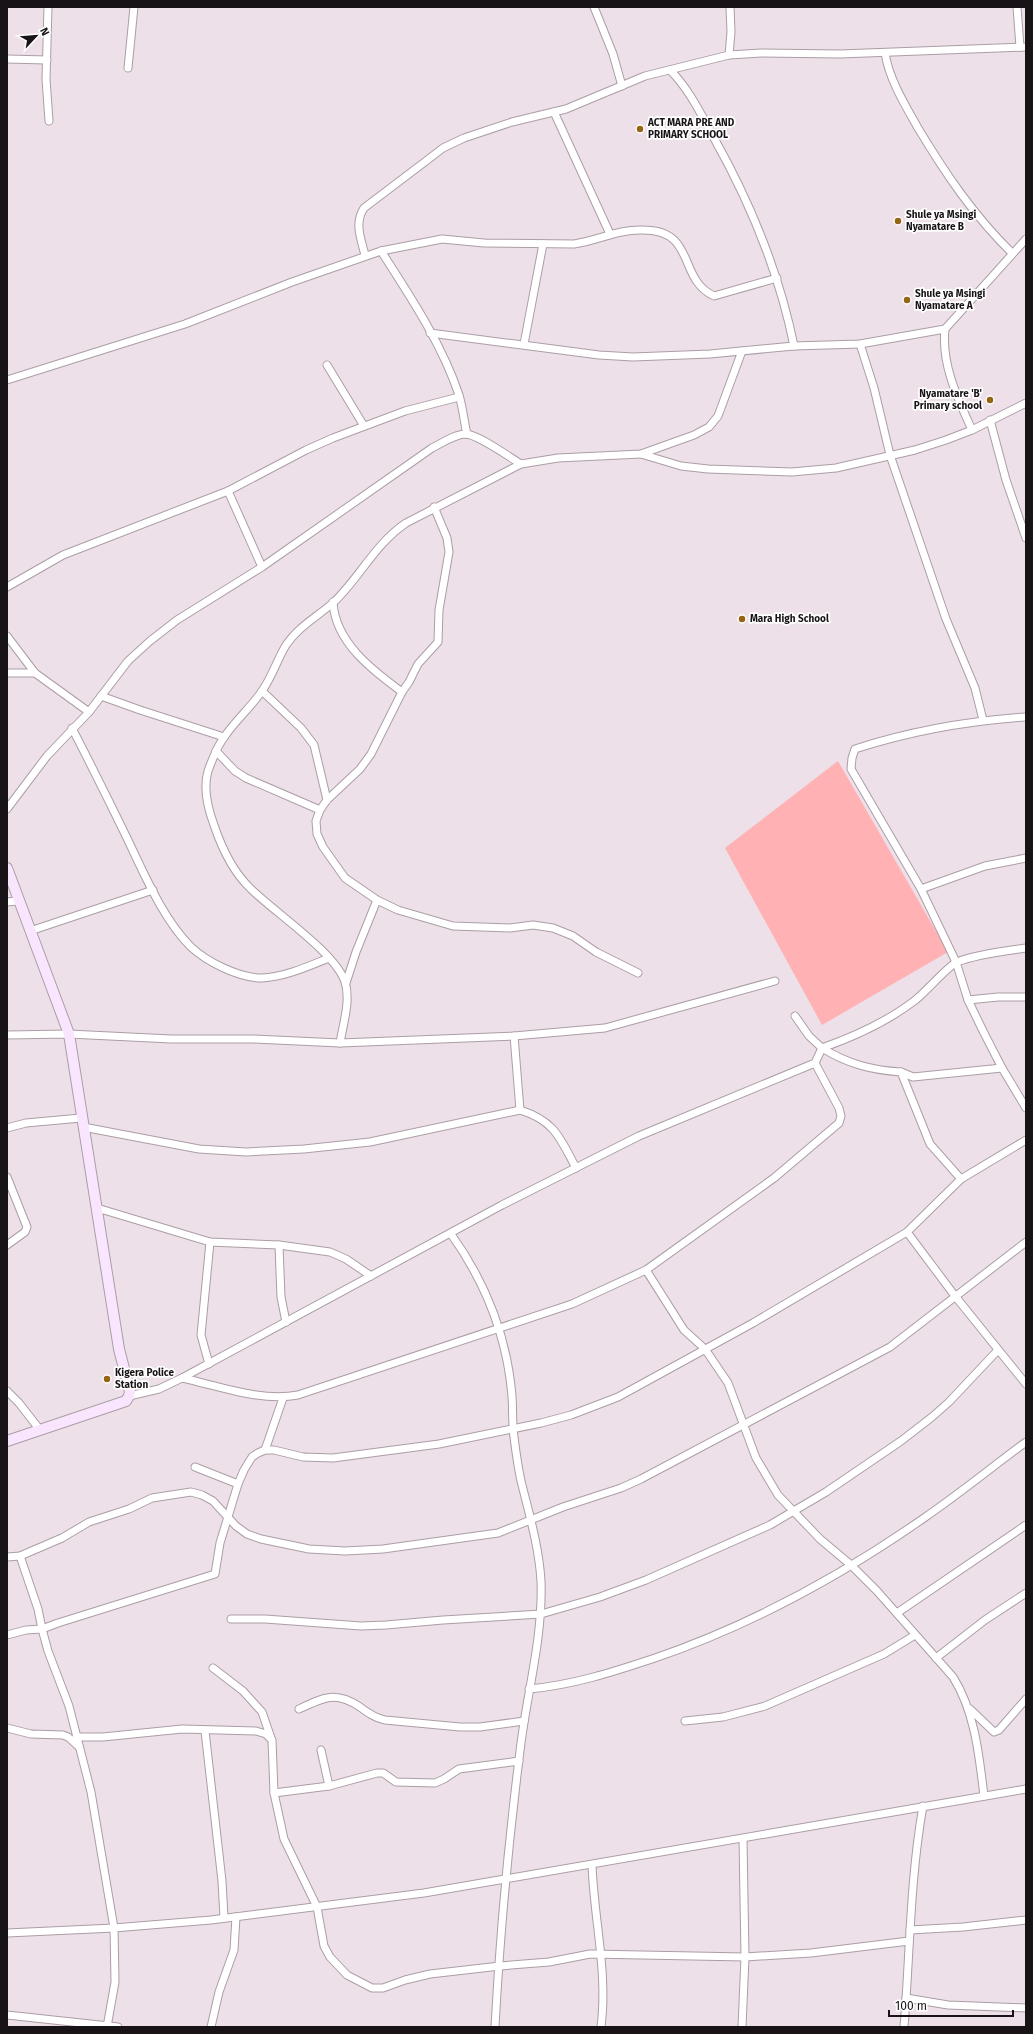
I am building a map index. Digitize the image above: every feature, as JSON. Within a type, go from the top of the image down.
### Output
[{"type":"street","points":[[48,7],[46,80],[50,121]]},
{"type":"street","points":[[128,68],[134,7]]},
{"type":"street","points":[[594,7],[613,54],[622,86]]},
{"type":"street","points":[[729,55],[731,32],[730,7]]},
{"type":"street","points":[[365,256],[358,225],[360,215],[369,204],[444,148],[464,138],[512,122],[554,112],[622,86],[670,70],[729,55],[761,53],[885,52],[1023,47],[1017,7]]},
{"type":"street","points":[[885,52],[886,62],[899,94],[946,172],[971,208],[1012,253]]},
{"type":"street","points":[[7,59],[47,60]]},
{"type":"street","points":[[670,70],[692,98],[718,144],[753,215],[777,278],[794,346]]},
{"type":"street","points":[[554,112],[610,234]]},
{"type":"street","points":[[7,380],[185,324],[365,256],[442,240],[543,244],[588,242],[610,234],[642,230],[658,230],[675,240],[681,249],[694,278],[706,293],[714,296],[777,278]]},
{"type":"street","points":[[972,430],[951,380],[943,341],[945,329],[1026,239]]},
{"type":"street","points":[[524,344],[537,283],[543,244]]},
{"type":"street","points":[[381,252],[430,333],[459,396],[467,434]]},
{"type":"street","points":[[430,333],[600,355],[633,357],[742,351],[794,346],[860,344],[945,329]]},
{"type":"street","points":[[860,344],[874,388],[890,454],[943,612],[975,688],[982,720]]},
{"type":"street","points":[[340,1043],[347,996],[346,983],[339,969],[329,958],[250,889],[232,866],[219,840],[210,814],[206,791],[208,773],[216,751],[224,737],[262,691],[286,646],[298,629],[333,602],[380,544],[394,532],[434,507],[521,464],[558,458],[641,454],[694,435],[709,427],[718,416],[742,351]]},
{"type":"street","points":[[327,365],[364,426]]},
{"type":"street","points":[[7,587],[62,555],[228,491],[306,450],[405,411],[459,396]]},
{"type":"street","points":[[641,454],[681,466],[792,472],[836,468],[890,454],[914,450],[972,430],[1026,403]]},
{"type":"street","points":[[990,420],[1006,480],[1026,538]]},
{"type":"street","points":[[7,809],[47,756],[72,728],[89,712],[128,661],[150,641],[177,620],[262,567],[432,448],[452,438],[467,434],[521,464]]},
{"type":"street","points":[[228,491],[262,567]]},
{"type":"street","points":[[434,507],[448,538],[449,552],[440,603],[438,642],[418,664],[402,692],[371,754],[350,780],[327,800],[320,810],[316,821],[317,834],[323,847],[345,878],[377,900],[419,918],[453,926],[510,928],[533,925],[553,928],[573,936],[596,952],[638,973]]},
{"type":"street","points":[[333,602],[336,623],[351,645],[366,662],[402,692]]},
{"type":"street","points":[[7,636],[14,648],[35,673],[89,712]]},
{"type":"street","points":[[7,673],[35,673]]},
{"type":"street","points":[[262,691],[301,728],[314,745],[327,800]]},
{"type":"street","points":[[101,696],[224,737]]},
{"type":"street","points":[[1026,717],[982,720],[934,728],[855,749],[852,758],[852,769],[856,778],[921,889],[956,962],[968,1000],[1002,1068],[1026,1108]]},
{"type":"street","points":[[72,728],[153,890],[170,918],[191,946],[211,963],[237,973],[262,978],[307,967],[329,958]]},
{"type":"street","points":[[216,751],[235,771],[246,778],[320,810]]},
{"type":"street","points":[[921,889],[985,866],[1026,858]]},
{"type":"street","points":[[7,868],[18,901],[69,1034],[119,1349],[129,1384],[129,1396],[126,1401],[7,1441]]},
{"type":"street","points":[[30,931],[153,890]]},
{"type":"street","points":[[346,983],[356,952],[377,900]]},
{"type":"street","points":[[7,902],[18,901]]},
{"type":"street","points":[[129,1396],[159,1388],[182,1378],[502,1206],[639,1136],[815,1063],[822,1048],[836,1043],[899,1012],[915,1001],[956,962],[999,952],[1026,948]]},
{"type":"street","points":[[7,1035],[69,1034],[172,1039],[253,1039],[340,1043],[514,1036],[605,1028],[775,981]]},
{"type":"street","points":[[968,1000],[998,997],[1026,997]]},
{"type":"street","points":[[795,1016],[809,1036],[822,1048],[838,1057],[874,1070],[901,1072],[913,1077],[1002,1068]]},
{"type":"street","points":[[514,1036],[520,1110]]},
{"type":"street","points":[[182,1378],[258,1395],[283,1398],[298,1395],[572,1304],[646,1270],[774,1178],[839,1123],[841,1116],[839,1108],[815,1063]]},
{"type":"street","points":[[901,1072],[930,1144],[961,1179]]},
{"type":"street","points":[[7,1128],[26,1123],[82,1123],[199,1149],[246,1152],[304,1149],[370,1142],[520,1110],[537,1115],[551,1126],[576,1168]]},
{"type":"street","points":[[7,1636],[26,1630],[42,1629],[208,1578],[215,1574],[220,1543],[238,1484],[252,1457],[265,1450],[274,1450],[303,1457],[333,1458],[439,1444],[513,1430],[571,1415],[618,1397],[816,1287],[907,1232],[961,1179],[1026,1140]]},
{"type":"street","points":[[7,1177],[27,1227],[24,1232],[7,1245]]},
{"type":"street","points":[[97,1208],[210,1242],[279,1245],[310,1248],[330,1252],[352,1263],[371,1276]]},
{"type":"street","points":[[907,1232],[955,1296],[1026,1384]]},
{"type":"street","points":[[451,1234],[472,1266],[486,1293],[500,1329],[510,1378],[513,1430],[522,1484],[532,1519],[539,1561],[541,1614],[519,1761],[506,1880],[495,2027]]},
{"type":"street","points":[[209,1364],[201,1335],[210,1242]]},
{"type":"street","points":[[279,1245],[280,1290],[286,1322]]},
{"type":"street","points":[[7,1557],[20,1556],[62,1538],[90,1522],[129,1509],[152,1498],[191,1492],[202,1495],[213,1501],[227,1517],[247,1534],[261,1539],[309,1549],[345,1551],[487,1535],[512,1529],[532,1519],[622,1488],[890,1347],[955,1296],[1025,1246]]},
{"type":"street","points":[[646,1270],[684,1330],[706,1349],[728,1383],[756,1458],[765,1477],[778,1495],[820,1539],[851,1565],[897,1613],[953,1677],[970,1709],[980,1760],[984,1796]]},
{"type":"street","points":[[231,1619],[265,1619],[362,1626],[541,1614],[600,1597],[646,1580],[770,1525],[856,1473],[911,1434],[949,1402],[998,1350]]},
{"type":"street","points":[[7,1391],[19,1403],[40,1430]]},
{"type":"street","points":[[265,1450],[283,1398]]},
{"type":"street","points":[[529,1689],[552,1687],[593,1678],[694,1645],[766,1612],[851,1565],[924,1518],[1026,1442]]},
{"type":"street","points":[[195,1467],[238,1484]]},
{"type":"street","points":[[897,1613],[1026,1525]]},
{"type":"street","points":[[20,1556],[38,1609],[42,1629],[63,1690],[91,1792],[114,1928],[115,1982],[107,2027]]},
{"type":"street","points":[[936,1658],[985,1620],[1026,1593]]},
{"type":"street","points":[[685,1721],[723,1717],[765,1706],[884,1654],[915,1635]]},
{"type":"street","points":[[212,1668],[243,1691],[262,1712],[272,1740],[274,1793],[284,1839],[317,1907],[324,1946],[330,1957],[347,1975],[372,1988],[383,1988],[405,1980],[430,1974],[549,1962],[576,1956],[601,1954],[745,1957],[811,1953],[909,1941]]},
{"type":"street","points":[[299,1709],[326,1697],[336,1696],[352,1702],[377,1718],[384,1720],[460,1727],[480,1727],[524,1721]]},
{"type":"street","points":[[970,1709],[994,1732],[1002,1726],[1026,1699]]},
{"type":"street","points":[[7,1728],[31,1734],[63,1735],[68,1737],[79,1747]]},
{"type":"street","points":[[76,1736],[103,1737],[182,1729],[206,1731],[256,1730],[266,1734],[272,1740]]},
{"type":"street","points":[[206,1731],[222,1881],[224,1918]]},
{"type":"street","points":[[321,1750],[329,1786]]},
{"type":"street","points":[[274,1793],[329,1786],[377,1772],[383,1773],[396,1782],[435,1783],[444,1779],[458,1769],[519,1761]]},
{"type":"street","points":[[7,1933],[114,1928],[236,1917],[317,1907],[506,1880],[673,1849],[743,1839],[1026,1789]]},
{"type":"street","points":[[904,2027],[909,1941],[918,1837],[923,1806]]},
{"type":"street","points":[[742,2027],[745,1957],[743,1839]]},
{"type":"street","points":[[592,1865],[593,1898],[601,1954],[604,1990],[601,2027]]},
{"type":"street","points":[[211,2027],[219,1992],[234,1950],[236,1917]]},
{"type":"street","points":[[910,1930],[963,1927],[1026,1920]]},
{"type":"street","points":[[906,1998],[948,2005],[1026,2008]]},
{"type":"street","points":[[7,2015],[118,2027]]},
{"type":"shaded area","points":[[838,761],[948,952],[822,1025],[725,848]]},
{"type":"place","name":"ACT MARA PRE AND PRIMARY SCHOOL","points":[[640,129]]},
{"type":"place","name":"Shule ya Msingi Nyamatare B","points":[[898,221]]},
{"type":"place","name":"Shule ya Msingi Nyamatare A","points":[[907,300]]},
{"type":"place","name":"Nyamatare 'B' Primary school","points":[[990,400]]},
{"type":"place","name":"Mara High School","points":[[742,619]]},
{"type":"place","name":"Kigera Police Station","points":[[107,1379]]}]
